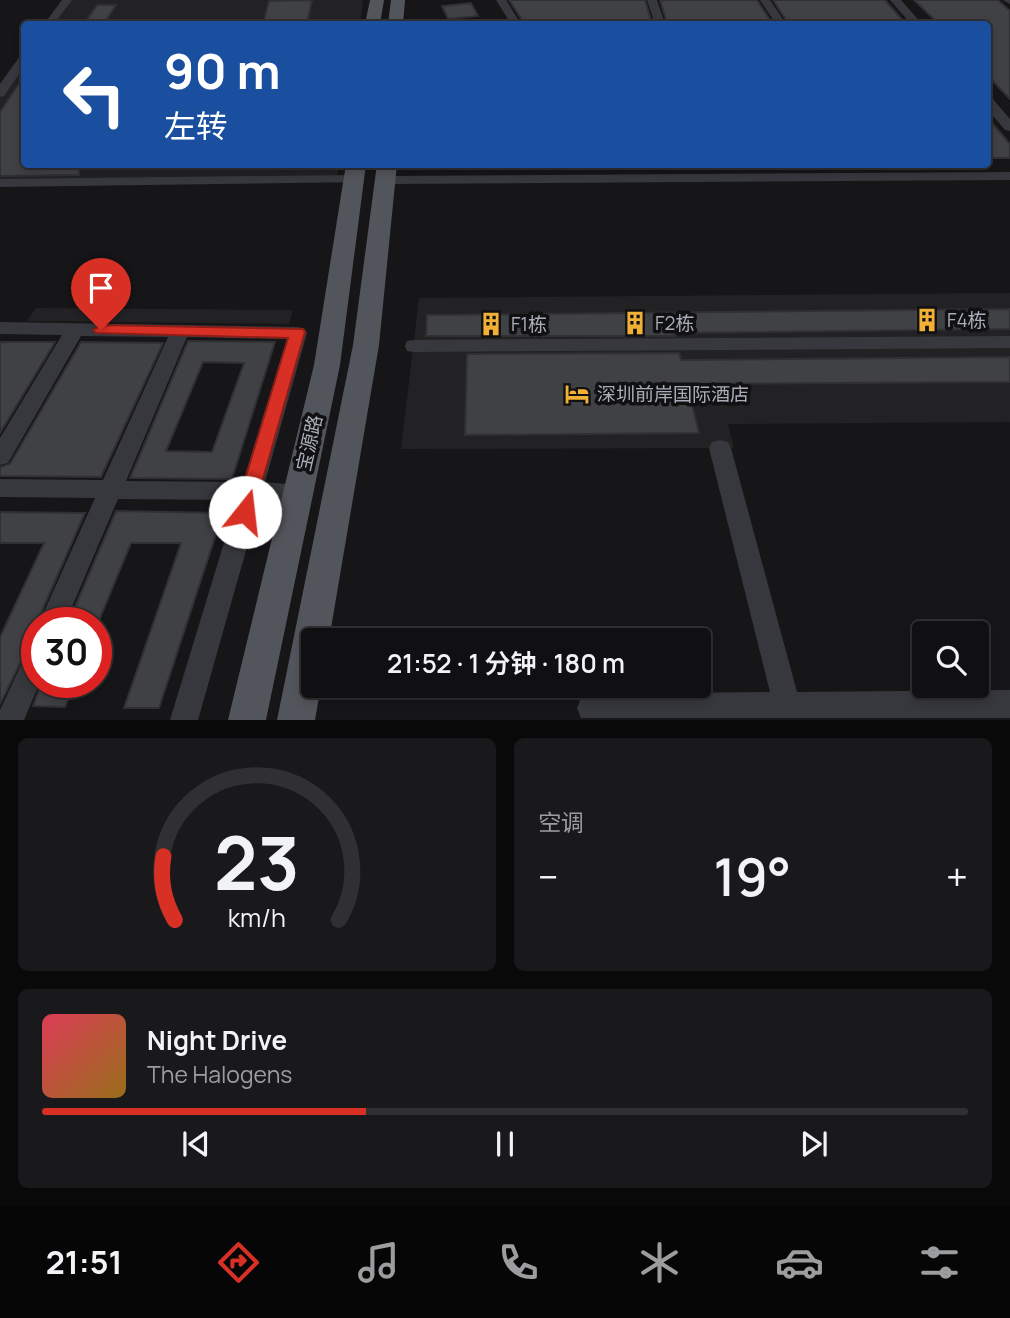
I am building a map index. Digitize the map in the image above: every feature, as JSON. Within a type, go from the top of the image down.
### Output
[{"type":"main road","points":[[374,21],[377,0]]},
{"type":"main road","points":[[396,21],[398,0]]},
{"type":"main road","name":"宝源路","points":[[247,719],[327,365],[356,172]]},
{"type":"main road","name":"宝源路","points":[[296,719],[366,345],[386,172]]},
{"type":"street","points":[[51,21],[67,0]]},
{"type":"street","points":[[501,0],[514,21]]},
{"type":"street","points":[[652,0],[659,21]]},
{"type":"street","points":[[765,0],[779,21]]},
{"type":"street","points":[[895,0],[914,21]]},
{"type":"street","points":[[0,65],[21,62]]},
{"type":"street","points":[[0,93],[21,63]]},
{"type":"street","points":[[991,106],[1010,127]]},
{"type":"street","points":[[606,168],[612,178]]},
{"type":"street","points":[[386,172],[612,178],[713,171],[874,171],[1010,176]]},
{"type":"street","points":[[0,183],[356,172]]},
{"type":"street","points":[[0,328],[298,332],[184,719]]},
{"type":"street","points":[[0,457],[75,330]]},
{"type":"street","points":[[59,607],[180,331]]},
{"type":"street","points":[[414,345],[1010,342]]},
{"type":"street","points":[[720,448],[790,713]]},
{"type":"street","points":[[0,488],[299,492]]},
{"type":"street","points":[[10,719],[21,695]]},
{"type":"street","points":[[591,708],[790,713],[1010,704]]},
{"type":"shaded area","points":[[67,0],[363,0],[360,21],[51,21]]},
{"type":"shaded area","points":[[21,63],[21,168],[339,168],[337,179],[0,183],[0,93]]},
{"type":"shaded area","points":[[1010,293],[1010,422],[728,424],[734,448],[401,449],[419,298]]},
{"type":"shaded area","points":[[36,308],[293,310],[289,324],[27,321]]},
{"type":"building","points":[[312,0],[308,21],[264,21],[269,1]]},
{"type":"building","points":[[509,0],[645,0],[651,21],[523,21]]},
{"type":"building","points":[[660,0],[757,0],[771,21],[666,21]]},
{"type":"building","points":[[773,0],[885,0],[903,21],[787,21]]},
{"type":"building","points":[[914,0],[998,0],[1010,11],[1010,99],[991,79],[991,21],[936,21]]},
{"type":"building","points":[[471,3],[478,16],[448,19],[442,6]]},
{"type":"building","points":[[97,5],[116,5],[106,21],[86,21]]},
{"type":"building","points":[[21,80],[21,168],[79,168],[79,175],[0,176],[0,112]]},
{"type":"building","points":[[991,122],[1010,144],[1010,158],[991,158]]},
{"type":"building","points":[[1010,309],[1010,329],[674,333],[675,336],[426,336],[427,315]]},
{"type":"building","points":[[188,341],[275,342],[232,479],[130,478]],"holes":[[[203,362],[244,363],[212,452],[166,451]]]},
{"type":"building","points":[[0,342],[55,342],[0,433]]},
{"type":"building","points":[[81,342],[163,343],[101,477],[0,476],[0,467],[10,464]]},
{"type":"building","name":"深圳前岸国际酒店","points":[[679,353],[681,360],[1010,357],[1010,382],[687,384],[699,433],[465,435],[467,354]]},
{"type":"building","points":[[116,511],[223,513],[159,708],[124,708],[181,543],[131,543],[105,607],[75,607]]},
{"type":"building","points":[[0,512],[85,513],[44,607],[21,607],[21,661],[0,704],[0,637],[44,543],[0,543]]},
{"type":"building","points":[[36,698],[69,698],[65,707],[33,706]]},
{"type":"place","name":"F4栋","points":[[927,320]]},
{"type":"place","name":"F2栋","points":[[635,323]]},
{"type":"place","name":"F1栋","points":[[491,324]]},
{"type":"place","name":"深圳前岸国际酒店","points":[[577,394]]},
{"type":"route","points":[[101,330],[298,332],[245,512]]}]
